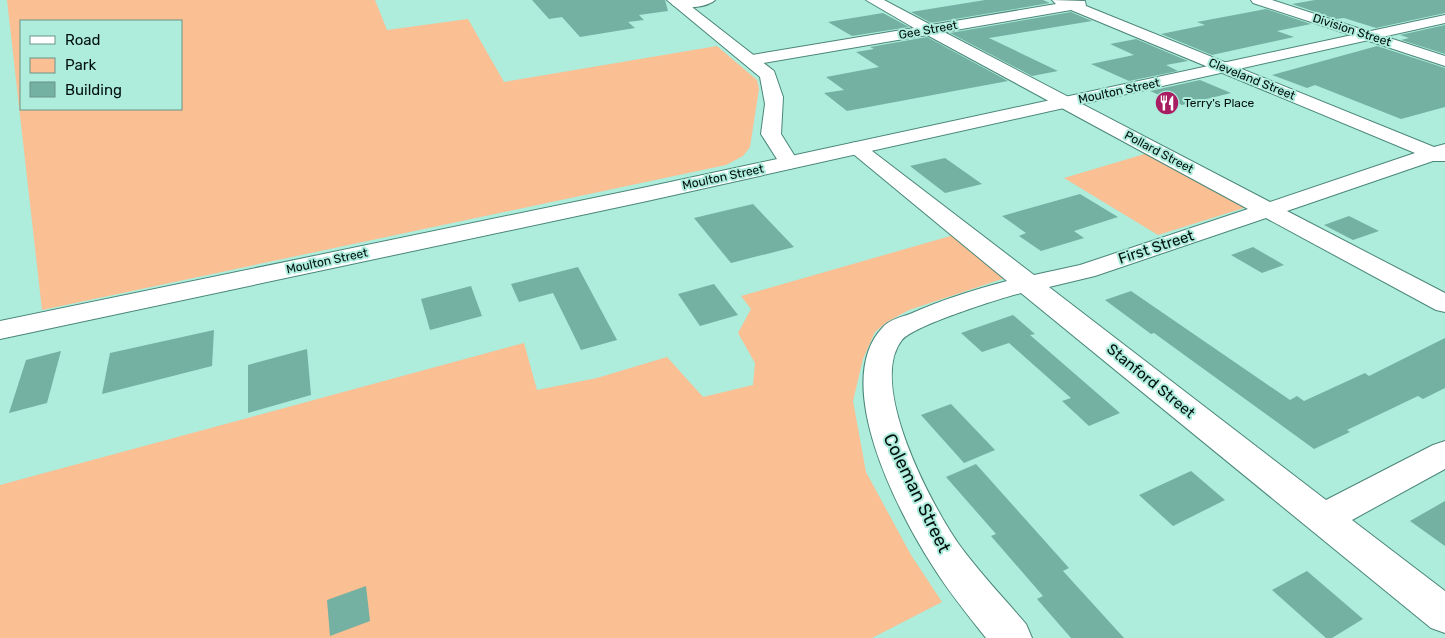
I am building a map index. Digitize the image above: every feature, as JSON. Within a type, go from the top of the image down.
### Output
[{"type":"street","points":[[676,2],[708,0]]},
{"type":"street","name":"Pollard Street","points":[[873,0],[1445,304]]},
{"type":"street","name":"Gee Street","points":[[752,60],[928,30],[1065,3],[1104,0]]},
{"type":"street","name":"Division Street","points":[[1258,0],[1445,61]]},
{"type":"street","points":[[676,2],[752,60],[768,75],[774,86],[775,104],[771,134],[789,163]]},
{"type":"street","name":"Cleveland Street","points":[[1065,3],[1441,154]]},
{"type":"street","name":"Moulton Street","points":[[4,330],[789,163],[1445,19]]},
{"type":"street","name":"Stanford Street","points":[[856,148],[1030,283],[1445,615]]},
{"type":"street","name":"First Street","points":[[878,357],[892,334],[937,311],[1030,283],[1086,270],[1441,154]]},
{"type":"street","name":"Coleman Street","points":[[878,357],[878,395],[882,422],[895,454],[945,554],[1011,638]]},
{"type":"street","points":[[1324,518],[1445,454]]},
{"type":"green space","points":[[7,0],[375,0],[387,30],[468,19],[504,82],[717,46],[757,80],[759,89],[750,147],[743,156],[726,165],[42,310]]},
{"type":"green space","points":[[1148,153],[1247,207],[1158,235],[1064,178]]},
{"type":"green space","points":[[954,235],[1008,277],[909,310],[887,322],[875,332],[863,359],[853,401],[866,472],[911,555],[942,602],[872,638],[0,638],[0,485],[524,343],[537,390],[597,378],[667,357],[703,397],[753,385],[755,363],[738,333],[751,309],[741,296]]},
{"type":"building","points":[[532,0],[665,0],[668,11],[639,15],[644,20],[628,22],[635,28],[580,37],[562,17],[549,19]]},
{"type":"building","points":[[985,0],[1043,0],[1050,3],[931,23],[911,12]]},
{"type":"building","points":[[1315,0],[1445,0],[1445,13],[1376,28],[1344,18],[1336,19],[1292,4]]},
{"type":"building","points":[[1266,9],[1311,24],[1277,31],[1294,37],[1212,55],[1161,34],[1205,25],[1197,22]]},
{"type":"building","points":[[1071,12],[1092,21],[989,38],[1058,71],[1032,76],[950,33]]},
{"type":"building","points":[[883,13],[909,27],[852,36],[828,22]]},
{"type":"building","points":[[1445,25],[1445,54],[1401,40],[1409,38],[1400,35]]},
{"type":"building","points":[[927,37],[1008,81],[847,111],[824,93],[844,90],[826,77],[879,67],[856,52],[874,49],[870,47]]},
{"type":"building","points":[[1136,39],[1188,61],[1166,65],[1178,71],[1129,81],[1091,64],[1134,55],[1110,44]]},
{"type":"building","points":[[1377,46],[1445,68],[1445,107],[1401,119],[1315,85],[1307,88],[1272,75]]},
{"type":"building","points":[[1200,80],[1231,93],[1182,105],[1150,91]]},
{"type":"building","points":[[945,158],[982,184],[945,193],[910,166]]},
{"type":"building","points":[[1080,194],[1118,217],[1074,231],[1084,238],[1041,251],[1019,236],[1026,233],[1002,216]]},
{"type":"building","points":[[753,204],[794,247],[731,263],[694,218]]},
{"type":"building","points":[[1349,216],[1379,231],[1353,240],[1324,225]]},
{"type":"building","points":[[1253,247],[1284,265],[1262,273],[1231,255]]},
{"type":"building","points":[[578,267],[617,340],[581,350],[553,293],[519,302],[511,284]]},
{"type":"building","points":[[714,284],[738,315],[700,326],[678,294]]},
{"type":"building","points":[[471,286],[482,316],[430,330],[421,299]]},
{"type":"building","points":[[1131,291],[1290,400],[1297,396],[1304,401],[1365,373],[1369,376],[1445,338],[1445,388],[1423,399],[1418,396],[1347,430],[1350,432],[1314,449],[1154,333],[1151,334],[1105,300]]},
{"type":"building","points":[[1013,315],[1035,334],[1030,335],[1120,413],[1089,426],[1062,401],[1071,398],[1009,343],[982,352],[961,333]]},
{"type":"building","points":[[214,330],[212,366],[102,394],[110,353]]},
{"type":"building","points":[[307,349],[311,395],[248,413],[248,365]]},
{"type":"building","points":[[61,351],[47,403],[9,413],[26,360]]},
{"type":"building","points":[[951,404],[995,450],[964,463],[921,415]]},
{"type":"building","points":[[976,464],[1069,568],[1063,571],[1124,638],[1071,638],[1037,599],[1043,596],[991,536],[996,534],[946,477]]},
{"type":"building","points":[[1191,471],[1225,500],[1173,526],[1139,495]]},
{"type":"building","points":[[1445,501],[1445,546],[1410,521]]},
{"type":"building","points":[[1307,571],[1363,619],[1332,638],[1326,638],[1272,590]]},
{"type":"building","points":[[366,586],[370,621],[330,636],[327,600]]},
{"type":"place","name":"Terry's Place","points":[[1167,103]]}]
